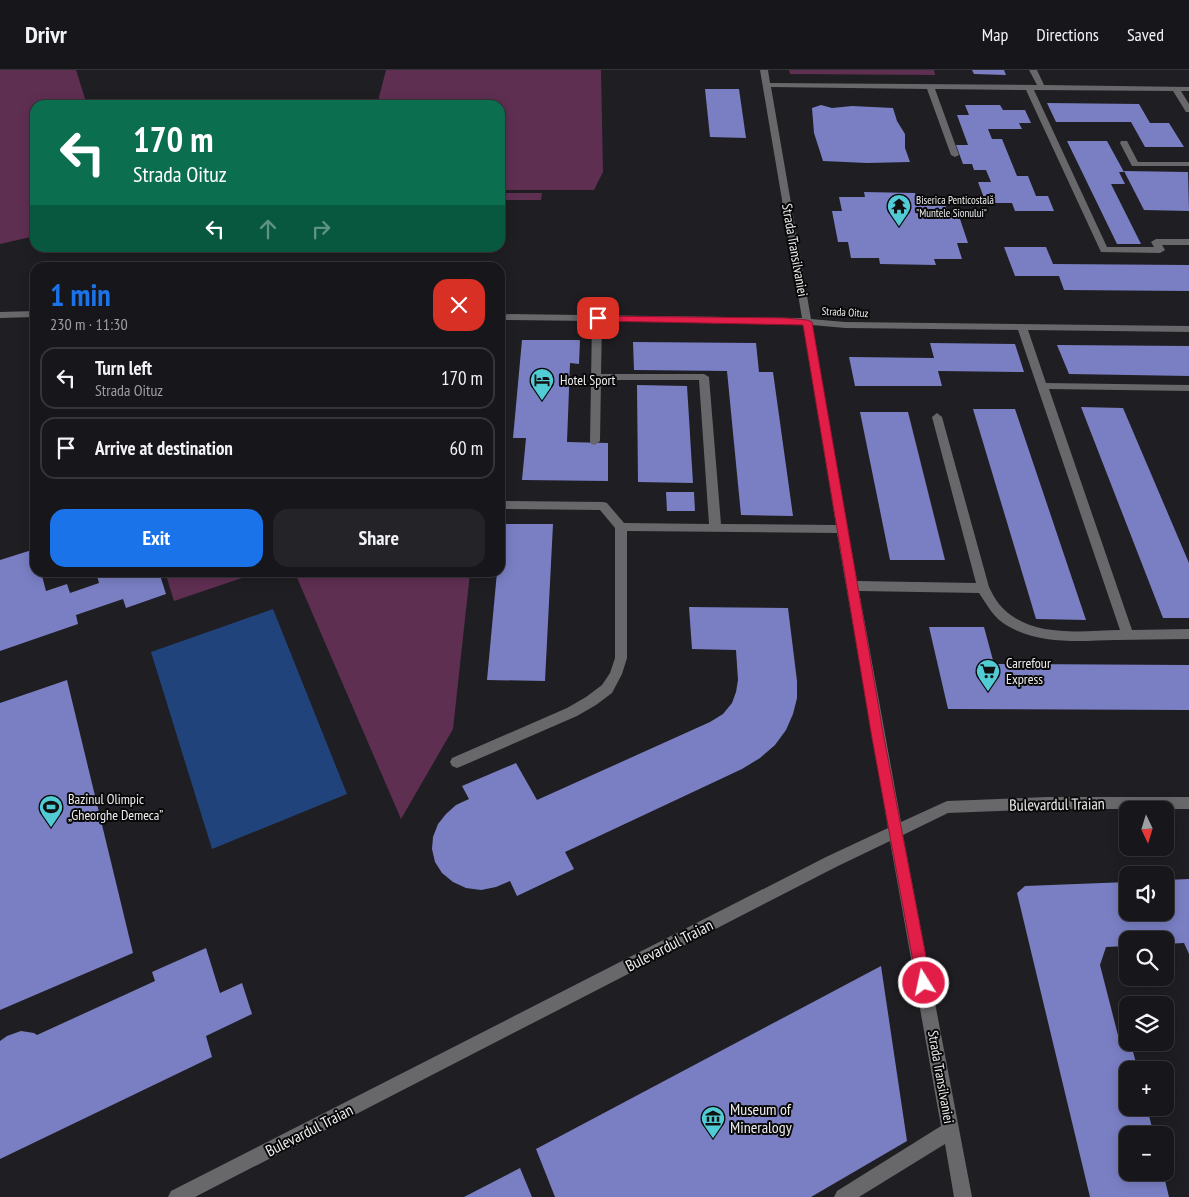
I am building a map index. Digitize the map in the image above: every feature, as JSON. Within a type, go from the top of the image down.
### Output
[{"type":"street","name":"Strada Transilvaniei","points":[[764,70],[852,586],[963,1197]]},
{"type":"street","points":[[1034,70],[1042,88]]},
{"type":"street","points":[[767,85],[1189,89]]},
{"type":"street","points":[[930,87],[955,155]]},
{"type":"street","points":[[1029,88],[1104,250],[1160,250],[1156,242],[1189,242]]},
{"type":"street","points":[[1176,89],[1189,110]]},
{"type":"street","points":[[1124,143],[1135,164],[1189,164]]},
{"type":"street","points":[[0,315],[30,314]]},
{"type":"street","name":"Strada Oituz","points":[[505,317],[785,320],[845,325],[1189,329]]},
{"type":"street","points":[[595,441],[598,318]]},
{"type":"street","points":[[1022,327],[1128,634]]},
{"type":"street","points":[[596,376],[704,377],[714,528]]},
{"type":"street","points":[[1042,386],[1189,388]]},
{"type":"street","points":[[937,418],[983,588],[989,603],[1003,618],[1022,629],[1044,635],[1189,634]]},
{"type":"street","points":[[457,762],[572,712],[607,689],[616,674],[621,658],[620,527],[603,506],[505,506]]},
{"type":"street","points":[[620,527],[842,529]]},
{"type":"street","points":[[852,586],[983,588]]},
{"type":"street","name":"Bulevardul Traian","points":[[177,1197],[822,867],[947,807],[1048,803],[1189,803]]},
{"type":"street","points":[[843,1197],[951,1130]]},
{"type":"shaded area","points":[[0,70],[76,70],[85,100],[30,100],[30,237],[0,244]]},
{"type":"shaded area","points":[[386,70],[601,70],[603,172],[594,190],[505,190],[505,100],[378,100]]},
{"type":"shaded area","points":[[789,70],[934,70],[935,75],[790,74]]},
{"type":"shaded area","points":[[505,193],[542,193],[541,200],[505,200]]},
{"type":"shaded area","points":[[167,577],[245,577],[174,601]]},
{"type":"shaded area","points":[[297,577],[470,577],[453,729],[401,819]]},
{"type":"water","points":[[273,609],[347,794],[212,849],[151,652]]},
{"type":"building","points":[[972,70],[1004,70],[1006,75],[974,74]]},
{"type":"building","points":[[705,89],[739,89],[746,138],[710,137]]},
{"type":"building","points":[[1047,103],[1139,104],[1150,123],[1169,123],[1184,147],[1145,147],[1131,122],[1056,122]]},
{"type":"building","points":[[821,105],[832,108],[852,106],[893,108],[897,121],[905,134],[905,148],[910,162],[823,161],[814,133],[812,108]]},
{"type":"building","points":[[965,105],[1000,105],[1003,110],[1025,110],[1031,123],[1019,123],[1022,129],[988,129],[992,139],[1002,139],[1017,176],[1028,176],[1036,196],[1048,196],[1054,211],[1015,211],[1012,203],[986,203],[978,182],[991,182],[986,170],[974,170],[972,164],[963,164],[956,145],[968,145],[957,115],[969,115]]},
{"type":"building","points":[[1067,141],[1107,141],[1124,172],[1119,172],[1125,184],[1111,184],[1141,244],[1117,244]]},
{"type":"building","points":[[1124,171],[1188,172],[1189,211],[1144,210]]},
{"type":"building","name":"Biserica Penticostală \"Muntele Sionului\"","points":[[864,192],[915,193],[917,198],[943,198],[948,213],[958,213],[968,243],[957,243],[962,259],[934,259],[936,265],[880,264],[879,258],[851,258],[848,242],[838,242],[832,211],[842,211],[839,197],[865,197]]},
{"type":"building","points":[[1004,247],[1046,247],[1053,264],[1189,265],[1189,291],[1064,290],[1059,276],[1015,276]]},
{"type":"building","name":"Hotel Sport","points":[[522,340],[580,340],[579,364],[570,363],[567,442],[608,443],[608,481],[522,480],[526,438],[513,438]]},
{"type":"building","points":[[633,342],[756,343],[759,372],[773,372],[793,516],[741,515],[727,371],[634,370]]},
{"type":"building","points":[[930,343],[1015,344],[1024,372],[938,371],[942,386],[855,386],[849,357],[934,358]]},
{"type":"building","points":[[1057,345],[1189,346],[1189,376],[1069,374]]},
{"type":"building","points":[[637,385],[687,386],[693,483],[638,482]]},
{"type":"building","points":[[1081,407],[1123,408],[1189,563],[1189,618],[1163,618]]},
{"type":"building","points":[[973,409],[1015,409],[1086,620],[1036,619]]},
{"type":"building","points":[[860,412],[908,412],[945,560],[890,560]]},
{"type":"building","points":[[666,492],[694,492],[695,511],[667,511]]},
{"type":"building","points":[[505,524],[553,524],[545,681],[487,680],[497,577],[505,577]]},
{"type":"building","points":[[30,551],[30,577],[42,577],[46,591],[67,584],[70,593],[99,583],[97,577],[161,577],[166,594],[126,608],[123,599],[76,615],[78,624],[0,651],[0,560]]},
{"type":"building","points":[[689,607],[788,608],[797,681],[797,698],[786,730],[775,745],[760,758],[742,769],[565,852],[574,869],[517,896],[510,881],[496,887],[481,890],[466,888],[453,882],[442,873],[435,862],[432,849],[433,837],[438,824],[446,814],[456,805],[469,799],[462,786],[516,763],[537,800],[710,722],[723,714],[732,703],[736,692],[738,680],[736,650],[692,649]]},
{"type":"building","points":[[929,627],[984,627],[994,664],[1189,665],[1189,710],[948,709]]},
{"type":"building","name":"Bazinul Olimpic „Gheorghe Demeca”","points":[[67,680],[133,953],[0,1010],[0,703]]},
{"type":"building","points":[[1189,879],[1189,954],[1184,943],[1174,944],[1174,931],[1119,931],[1119,946],[1106,947],[1100,965],[1119,1039],[1119,1051],[1133,1051],[1136,1061],[1119,1061],[1119,1116],[1149,1116],[1152,1126],[1119,1126],[1119,1181],[1165,1181],[1169,1197],[1090,1197],[1017,893],[1025,886],[1119,882],[1119,921],[1174,921],[1174,880]]},
{"type":"building","points":[[206,948],[220,993],[242,983],[252,1014],[206,1036],[212,1057],[0,1159],[0,1041],[7,1036],[21,1031],[37,1035],[155,981],[152,972]]},
{"type":"building","points":[[881,966],[907,1141],[811,1197],[555,1197],[536,1149]]},
{"type":"building","points":[[520,1168],[532,1197],[464,1197]]},
{"type":"place","name":"Biserica Penticostală \"Muntele Sionului\"","points":[[899,227]]},
{"type":"place","name":"Hotel Sport","points":[[542,401]]},
{"type":"place","name":"Carrefour Express","points":[[988,692]]},
{"type":"place","name":"Bazinul Olimpic „Gheorghe Demeca”","points":[[51,828]]},
{"type":"place","name":"Museum of Mineralogy","points":[[713,1139]]},
{"type":"route","points":[[598,318],[785,320],[807,322],[878,738],[924,983]]}]
